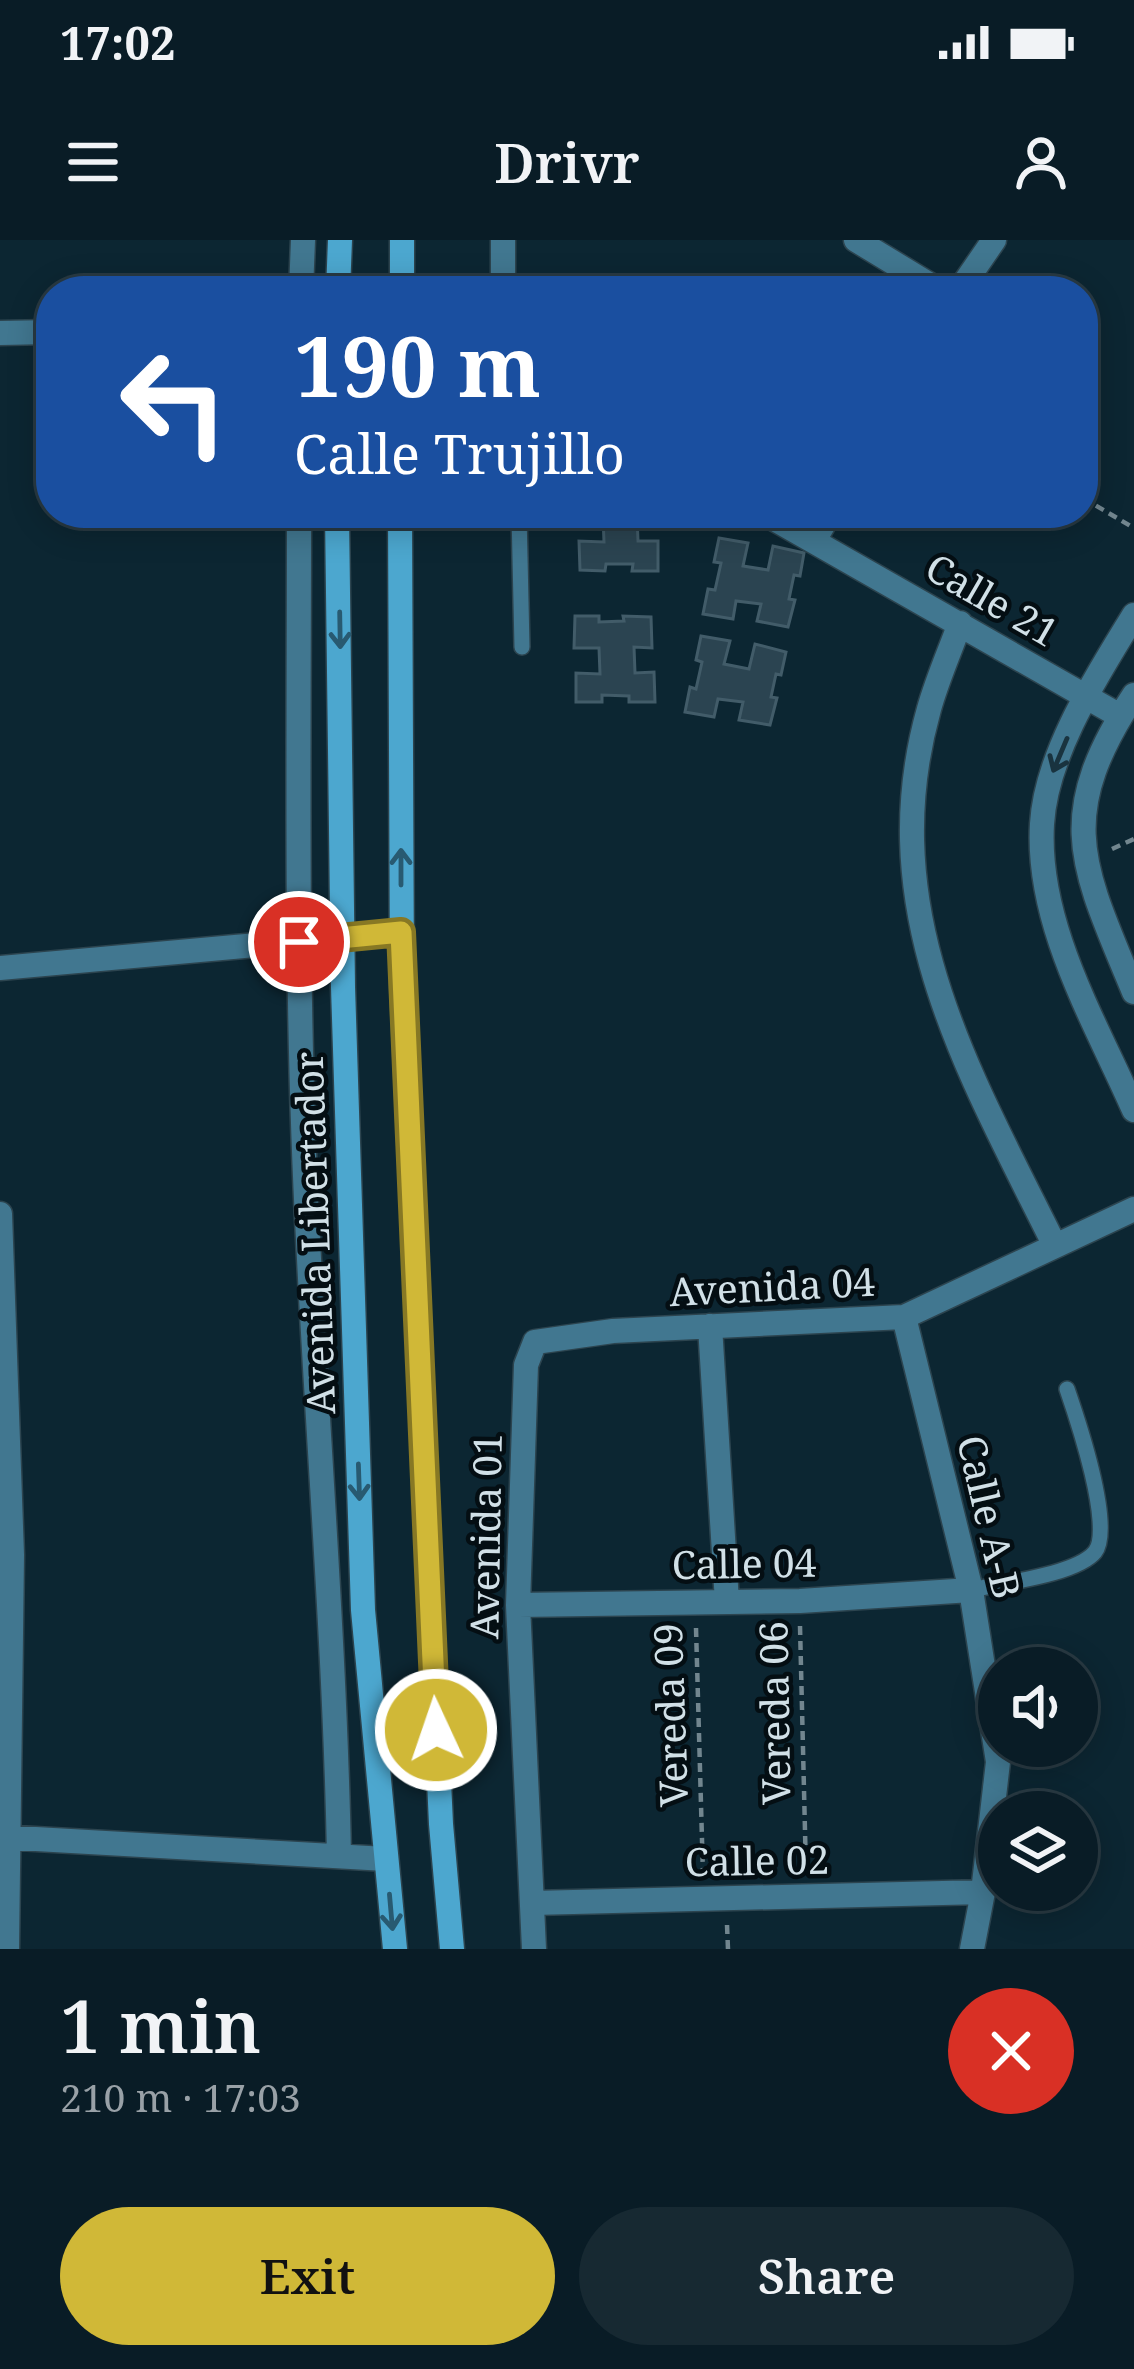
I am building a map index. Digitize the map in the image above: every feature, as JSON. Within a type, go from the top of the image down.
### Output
[{"type":"street","points":[[302,276],[303,240]]},
{"type":"street","points":[[339,276],[340,240]]},
{"type":"street","points":[[402,240],[402,276]]},
{"type":"street","points":[[500,276],[503,240]]},
{"type":"street","points":[[856,240],[915,276]]},
{"type":"street","points":[[969,276],[994,240]]},
{"type":"street","points":[[0,333],[36,332]]},
{"type":"street","points":[[299,528],[299,942],[338,1856]]},
{"type":"street","name":"Avenida Libertador","points":[[338,528],[342,938],[363,1610],[395,1949]]},
{"type":"street","points":[[400,528],[401,932],[440,1824],[452,1949]]},
{"type":"street","name":"Calle 21","points":[[793,528],[1120,716]]},
{"type":"street","points":[[815,539],[821,528]]},
{"type":"street","points":[[1134,615],[1085,695],[1052,774],[1042,822],[1045,881],[1058,937],[1134,1110]]},
{"type":"street","points":[[961,623],[925,727],[916,783],[911,873],[934,977],[965,1066],[1055,1246]]},
{"type":"street","points":[[1134,694],[1090,776],[1082,836],[1090,884],[1134,992]]},
{"type":"street","points":[[0,968],[401,932]]},
{"type":"street","name":"Avenida 04","points":[[535,1342],[613,1331],[904,1317],[1134,1209]]},
{"type":"street","points":[[0,1214],[12,1555],[3,1837],[7,1949]]},
{"type":"street","name":"Calle A-B","points":[[904,1317],[971,1590],[998,1762],[995,1791]]},
{"type":"street","points":[[710,1326],[727,1602]]},
{"type":"street","name":"Avenida 01","points":[[535,1342],[526,1365],[518,1605],[535,1949]]},
{"type":"street","name":"Calle 04","points":[[518,1605],[800,1600],[971,1590]]},
{"type":"street","points":[[3,1837],[386,1859]]},
{"type":"street","name":"Calle 02","points":[[532,1903],[978,1892]]},
{"type":"street","name":"Calle A-B","points":[[972,1949],[979,1911]]},
{"type":"lane","points":[[519,528],[522,647]]},
{"type":"lane","points":[[971,1590],[1074,1566],[1094,1553],[1102,1538],[1066,1389]]},
{"type":"path","points":[[1098,507],[1134,528]]},
{"type":"path","name":"Vereda 06","points":[[800,1600],[806,1896]]},
{"type":"path","name":"Vereda 09","points":[[695,1602],[703,1899]]},
{"type":"building","points":[[603,528],[637,528],[638,541],[658,541],[658,571],[632,571],[633,564],[606,564],[605,571],[580,570],[579,541],[604,542]]},
{"type":"building","points":[[719,538],[748,543],[743,566],[768,570],[773,546],[804,553],[800,576],[794,575],[789,599],[795,600],[788,627],[757,621],[761,604],[736,601],[733,619],[703,614],[708,589],[715,590],[721,563],[714,562]]},
{"type":"building","points":[[575,616],[599,616],[599,622],[624,621],[623,616],[651,617],[652,648],[634,647],[635,673],[654,672],[655,702],[602,695],[602,702],[576,702],[576,673],[600,674],[599,648],[574,648]]},
{"type":"building","points":[[701,636],[730,641],[724,664],[749,669],[755,644],[786,652],[781,675],[776,674],[771,697],[777,698],[770,725],[739,720],[743,702],[718,699],[714,717],[685,712],[702,662],[696,660]]},
{"type":"route","points":[[299,942],[401,932],[436,1730]]}]
